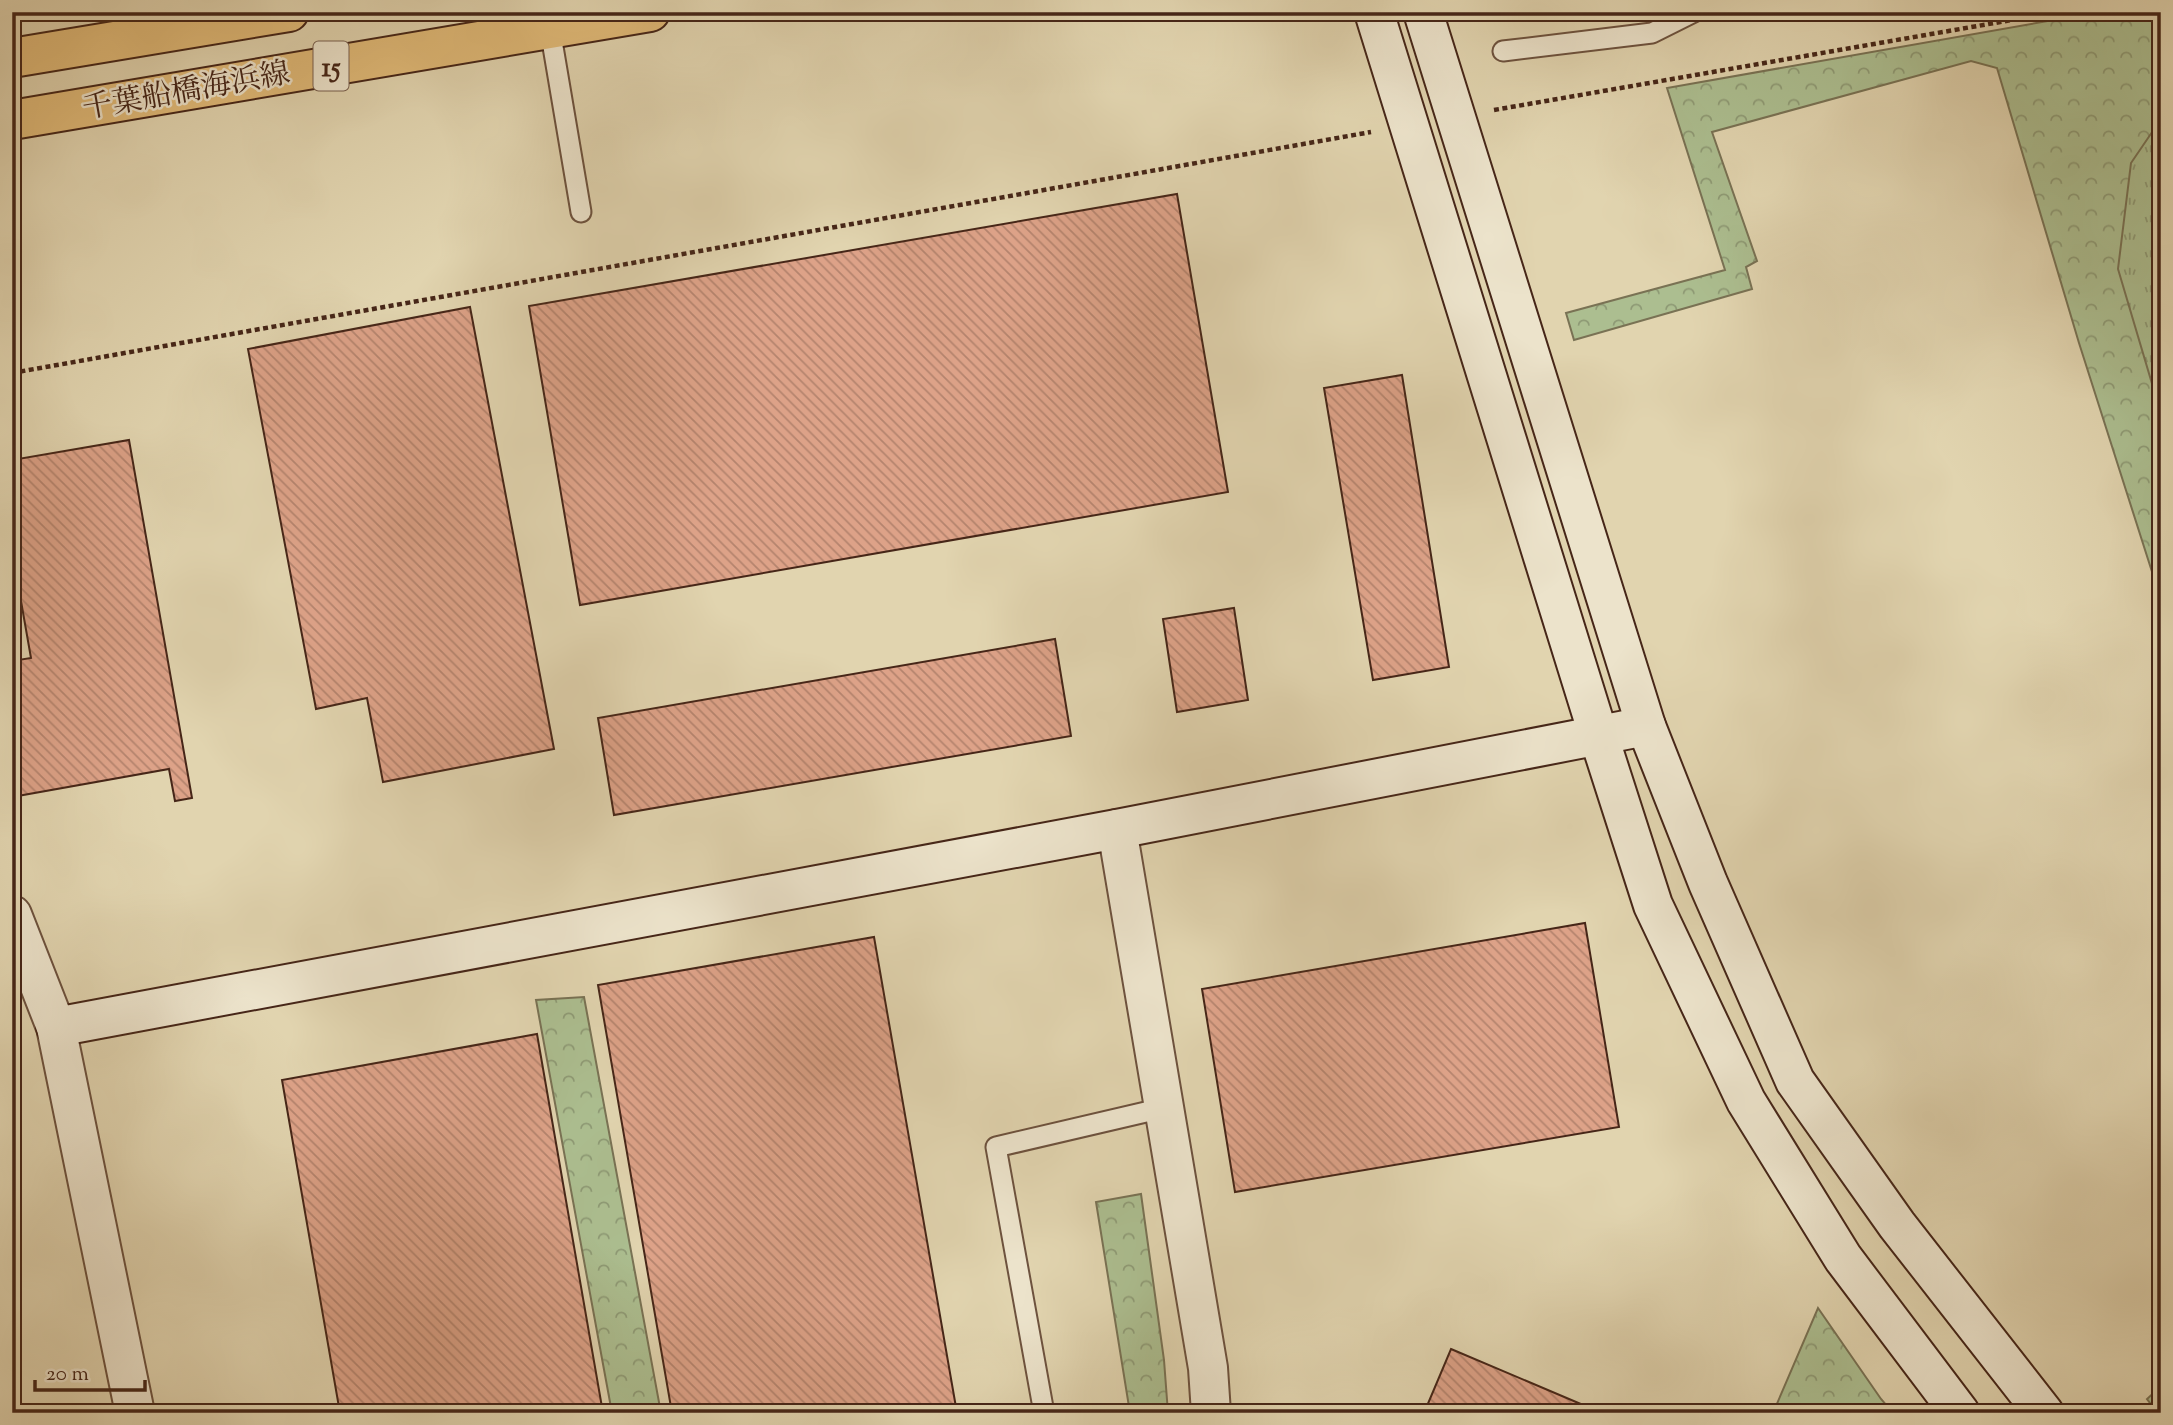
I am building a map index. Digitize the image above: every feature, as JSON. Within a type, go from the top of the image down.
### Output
[{"type":"main road","name":"千葉船橋海浜線","points":[[12,58],[289,12]]},
{"type":"main road","name":"千葉船橋海浜線","points":[[12,120],[650,12]]},
{"type":"street","points":[[1374,12],[1653,905],[1746,1101],[1843,1258],[1960,1413]]},
{"type":"street","points":[[1423,12],[1646,726],[1708,883],[1795,1081],[1897,1225],[2045,1413]]},
{"type":"street","points":[[57,1027],[1118,829],[1646,726]]},
{"type":"street","points":[[1118,829],[1208,1368],[1211,1413]]},
{"type":"street","points":[[12,915],[57,1027],[135,1413]]},
{"type":"lane","points":[[1503,51],[1652,33],[1693,12]]},
{"type":"lane","points":[[550,29],[582,212]]},
{"type":"lane","points":[[1044,1413],[996,1147],[1163,1108]]},
{"type":"path","points":[[1484,112],[2058,12]]},
{"type":"path","points":[[12,373],[1371,132]]},
{"type":"green space","points":[[2099,12],[2161,12],[2161,119],[2131,163],[2118,269],[2161,414],[2161,600],[2079,343],[1997,68],[1971,61],[1712,132],[1757,261],[1746,267],[1752,289],[1574,340],[1566,313],[1725,270],[1667,88]]},
{"type":"green space","points":[[2161,17],[2161,561],[2061,253]]},
{"type":"green space","points":[[584,997],[661,1413],[612,1413],[536,1000]]},
{"type":"green space","points":[[1141,1194],[1164,1360],[1168,1413],[1130,1413],[1096,1202]]},
{"type":"green space","points":[[1818,1308],[1881,1399],[1893,1413],[1773,1413]]},
{"type":"green space","points":[[2161,1386],[2161,1408],[2157,1412],[2147,1399]]},
{"type":"building","points":[[1177,194],[1228,492],[580,605],[529,306]]},
{"type":"building","points":[[470,307],[554,749],[383,782],[367,698],[316,709],[248,349]]},
{"type":"building","points":[[1402,375],[1449,667],[1373,680],[1324,388]]},
{"type":"building","points":[[129,440],[192,798],[175,801],[169,769],[12,797],[12,661],[31,658],[12,550],[12,460]]},
{"type":"building","points":[[1234,608],[1248,700],[1177,712],[1163,619]]},
{"type":"building","points":[[1055,639],[1071,736],[614,815],[598,718]]},
{"type":"building","points":[[1585,923],[1619,1127],[1235,1192],[1202,989]]},
{"type":"building","points":[[874,937],[957,1413],[672,1413],[598,985]]},
{"type":"building","points":[[537,1034],[603,1413],[340,1413],[282,1080]]},
{"type":"building","points":[[1451,1349],[1602,1413],[1424,1413]]}]
